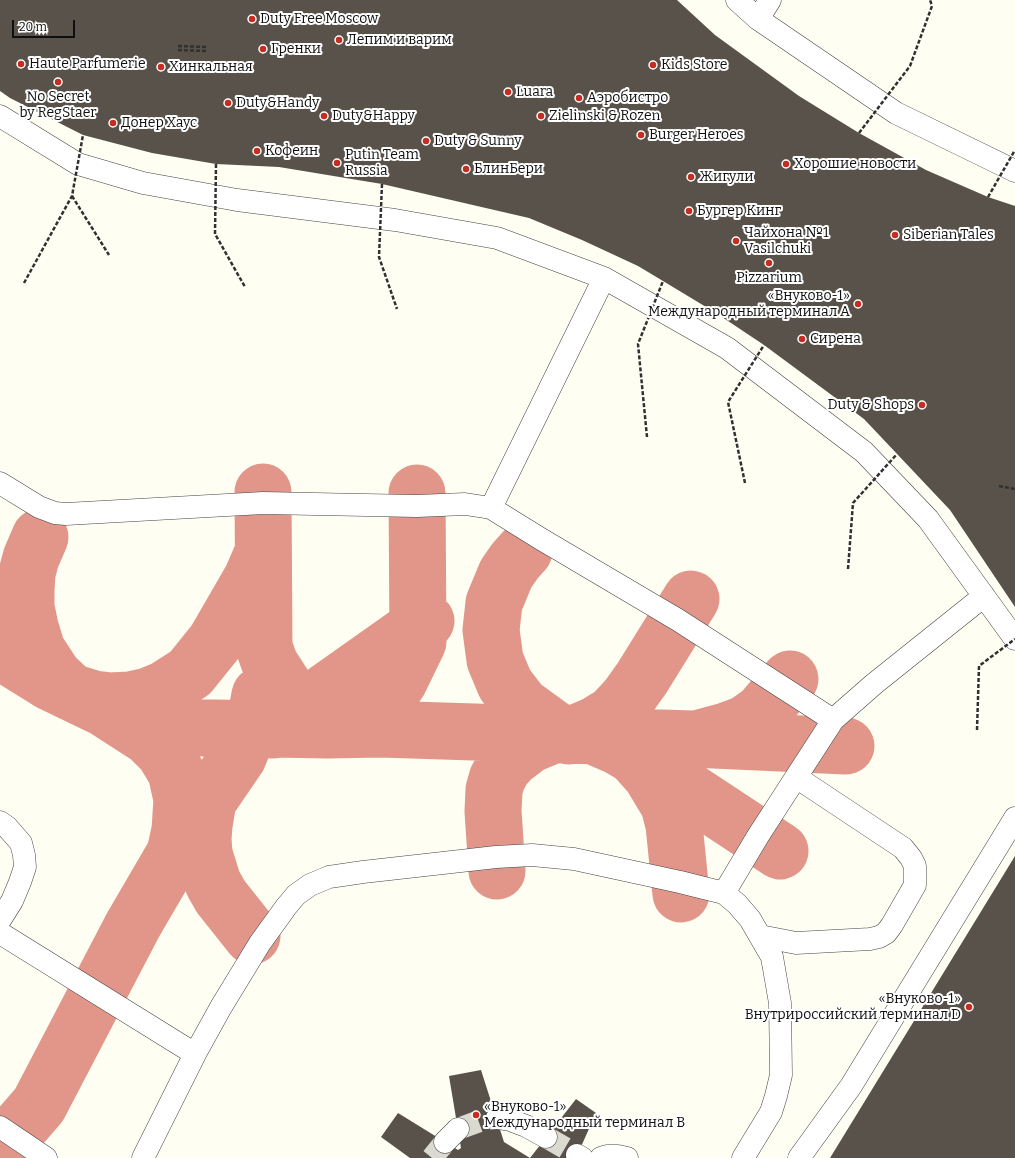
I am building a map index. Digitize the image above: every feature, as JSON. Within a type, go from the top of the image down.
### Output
[{"type":"lane","points":[[737,0],[758,19],[896,113],[1015,171]]},
{"type":"lane","points":[[758,19],[770,0]]},
{"type":"lane","points":[[0,116],[78,164],[143,183],[237,200],[395,220],[497,238],[604,278],[727,348],[864,452],[928,519],[1015,639]]},
{"type":"lane","points":[[491,508],[604,278]]},
{"type":"lane","points":[[0,483],[39,506],[55,513],[66,514],[263,503],[418,506],[465,504],[491,508],[540,539],[678,620],[833,720]]},
{"type":"lane","points":[[724,893],[758,836],[833,720],[874,684],[984,596]]},
{"type":"lane","points":[[760,936],[796,942],[870,939],[879,937],[886,933],[892,925],[915,885],[915,866],[904,848],[796,776]]},
{"type":"lane","points":[[798,1158],[851,1086],[1015,818]]},
{"type":"lane","points":[[0,822],[8,827],[21,843],[25,867],[12,901],[0,920]]},
{"type":"lane","points":[[143,1158],[195,1054],[221,1007],[260,944],[296,895],[310,885],[329,877],[496,857],[532,855],[582,861],[724,893],[737,904],[750,919],[772,957],[780,1003],[781,1075],[771,1112],[743,1158]]},
{"type":"lane","points":[[0,933],[195,1054]]},
{"type":"lane","points":[[497,1118],[510,1120],[526,1126],[546,1137]]},
{"type":"lane","points":[[0,1128],[46,1158]]},
{"type":"lane","points":[[601,1158],[607,1156],[627,1158]]},
{"type":"path","points":[[859,133],[910,66],[932,6],[930,0]]},
{"type":"path","points":[[178,46],[206,47]]},
{"type":"path","points":[[178,50],[206,52]]},
{"type":"path","points":[[24,283],[72,196],[83,135]]},
{"type":"path","points":[[988,197],[1015,150]]},
{"type":"path","points":[[216,164],[215,234],[245,287]]},
{"type":"path","points":[[382,184],[379,257],[397,309]]},
{"type":"path","points":[[72,196],[109,255]]},
{"type":"path","points":[[647,437],[638,344],[663,281]]},
{"type":"path","points":[[745,483],[728,402],[764,345]]},
{"type":"path","points":[[848,569],[853,503],[897,454]]},
{"type":"path","points":[[999,486],[1015,489]]},
{"type":"path","points":[[977,730],[979,666],[1015,639]]},
{"type":"building","name":"«Внуково-1» Международный терминал А","points":[[0,0],[677,0],[715,35],[799,96],[859,133],[926,170],[988,197],[1015,206],[1015,607],[950,510],[864,419],[764,345],[716,313],[638,266],[582,240],[529,218],[382,184],[279,167],[216,164],[152,153],[83,135],[10,98],[0,91]]},
{"type":"building","name":"«Внуково-1» Внутрироссийский терминал D","points":[[1015,856],[1015,1158],[830,1158]]},
{"type":"building","name":"«Внуково-1» Международный терминал B","points":[[481,1070],[504,1142],[530,1158],[410,1158],[381,1137],[398,1113],[458,1150],[461,1148],[449,1076]]},
{"type":"building","points":[[576,1099],[596,1113],[576,1158],[530,1158]]},
{"type":"taxiway","points":[[263,492],[264,647],[270,664],[292,698],[332,729],[367,716],[380,707],[399,681],[418,642],[417,493]]},
{"type":"taxiway","points":[[40,537],[31,558],[27,573],[26,590],[26,607],[37,650],[54,676],[71,692],[94,699],[110,701],[130,700],[148,696],[165,689],[190,673],[215,642],[252,578],[261,557]]},
{"type":"taxiway","points":[[524,551],[506,574],[494,603],[491,630],[495,660],[505,684],[521,705],[554,729],[569,736],[595,725],[613,714],[627,699],[642,678],[691,599]]},
{"type":"taxiway","points":[[273,730],[426,621]]},
{"type":"taxiway","points":[[0,651],[50,682],[104,708],[149,737],[164,752],[176,772],[182,799],[180,830],[175,853],[133,925],[39,1105],[0,1150]]},
{"type":"taxiway","points":[[700,738],[745,724],[762,712],[790,679]]},
{"type":"taxiway","points":[[204,854],[204,825],[208,801],[238,757],[257,711],[260,695]]},
{"type":"taxiway","points":[[124,720],[157,727],[328,730],[381,729],[692,739],[846,746]]},
{"type":"taxiway","points":[[497,871],[493,811],[494,790],[497,779],[503,768],[512,758],[529,745],[553,735]]},
{"type":"taxiway","points":[[596,737],[617,746],[634,756],[651,775],[669,805],[674,825],[681,894]]},
{"type":"taxiway","points":[[645,762],[780,851]]},
{"type":"taxiway","points":[[195,817],[213,883],[221,897],[252,936]]},
{"type":"tunnel","points":[[458,1129],[485,1119],[497,1118]]},
{"type":"tunnel","points":[[546,1137],[577,1155]]},
{"type":"tunnel","points":[[432,1158],[445,1142]]},
{"type":"place","name":"Duty Free Moscow","points":[[252,19]]},
{"type":"place","name":"Лепим и варим","points":[[339,40]]},
{"type":"place","name":"Гренки","points":[[263,49]]},
{"type":"place","name":"Haute Parfumerie","points":[[21,64]]},
{"type":"place","name":"Kids Store","points":[[653,65]]},
{"type":"place","name":"Хинкальная","points":[[161,67]]},
{"type":"place","name":"No Secret by RegStaer","points":[[58,82]]},
{"type":"place","name":"Luara","points":[[508,92]]},
{"type":"place","name":"Аэробистро","points":[[579,98]]},
{"type":"place","name":"Duty&Handy","points":[[228,103]]},
{"type":"place","name":"Duty&Happy","points":[[324,116]]},
{"type":"place","name":"Zielinski & Rozen","points":[[541,116]]},
{"type":"place","name":"Донер Хаус","points":[[113,123]]},
{"type":"place","name":"Burger Heroes","points":[[641,135]]},
{"type":"place","name":"Duty & Sunny","points":[[426,141]]},
{"type":"place","name":"Кофеин","points":[[257,151]]},
{"type":"place","name":"Putin Team Russia","points":[[337,163]]},
{"type":"place","name":"Хорошие новости","points":[[786,164]]},
{"type":"place","name":"БлинБери","points":[[466,169]]},
{"type":"place","name":"Жигули","points":[[691,177]]},
{"type":"place","name":"Бургер Кинг","points":[[689,211]]},
{"type":"place","name":"Siberian Tales","points":[[895,235]]},
{"type":"place","name":"Чайхона №1 Vasilchuki","points":[[736,241]]},
{"type":"place","name":"Pizzarium","points":[[769,263]]},
{"type":"place","name":"«Внуково-1» Международный терминал А","points":[[858,304]]},
{"type":"place","name":"Сирена","points":[[802,339]]},
{"type":"place","name":"Duty & Shops","points":[[922,405]]},
{"type":"place","name":"«Внуково-1» Внутрироссийский терминал D","points":[[969,1007]]},
{"type":"place","name":"«Внуково-1» Международный терминал B","points":[[476,1115]]}]
